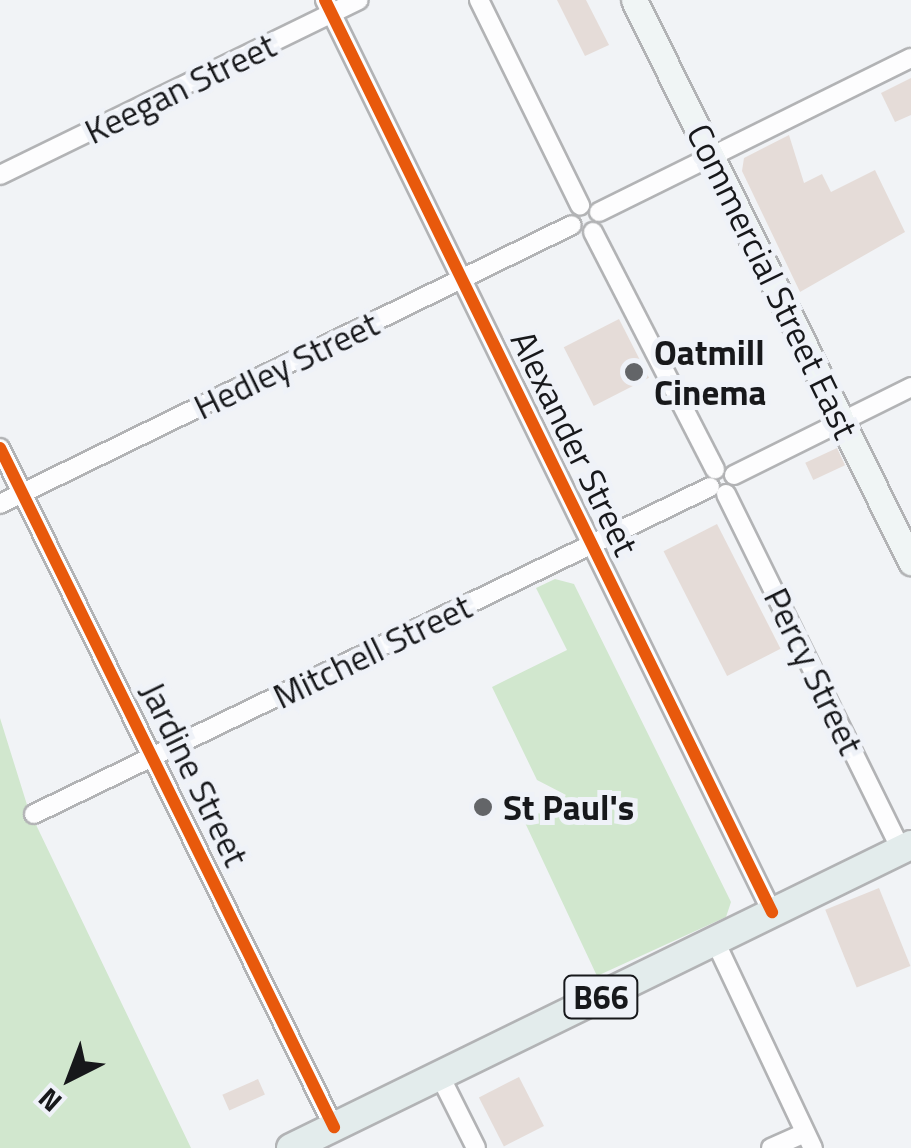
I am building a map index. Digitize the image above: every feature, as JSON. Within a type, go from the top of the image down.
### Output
[{"type":"main road","name":"B66","points":[[291,1148],[906,847]]},
{"type":"street","name":"Keegan Street","points":[[0,175],[328,7],[359,0]]},
{"type":"street","points":[[479,0],[580,205],[599,212]]},
{"type":"street","name":"Commercial Street East","points":[[634,0],[911,562]]},
{"type":"street","name":"Alexander Street","points":[[328,7],[772,912]]},
{"type":"street","points":[[580,205],[572,225],[593,232],[599,212],[911,58]]},
{"type":"street","name":"Hedley Street","points":[[0,504],[572,225]]},
{"type":"street","name":"Percy Street","points":[[593,232],[906,847]]},
{"type":"street","name":"Mitchell Street","points":[[34,814],[911,387]]},
{"type":"street","name":"Jardine Street","points":[[0,448],[334,1127]]},
{"type":"street","points":[[715,941],[809,1140],[771,1148]]},
{"type":"street","points":[[440,1076],[476,1148]]},
{"type":"green space","points":[[555,579],[574,584],[731,902],[726,917],[597,976],[520,812],[548,814],[566,795],[537,780],[492,687],[567,650],[536,588]]},
{"type":"green space","points":[[0,718],[28,808],[191,1148],[0,1148]]},
{"type":"building","points":[[557,0],[586,0],[609,45],[585,56]]},
{"type":"building","points":[[911,78],[911,115],[895,122],[881,93]]},
{"type":"building","points":[[789,135],[804,183],[822,174],[831,192],[875,170],[905,232],[800,292],[742,171],[744,158]]},
{"type":"building","points":[[619,319],[649,378],[594,406],[564,347]]},
{"type":"building","points":[[837,448],[845,465],[813,480],[805,463]]},
{"type":"building","points":[[717,524],[781,649],[727,676],[664,551]]},
{"type":"building","points":[[879,888],[910,966],[857,988],[825,910]]},
{"type":"building","points":[[519,1077],[544,1126],[504,1146],[479,1097]]},
{"type":"building","points":[[258,1079],[265,1095],[229,1110],[222,1095]]},
{"type":"cycle path","points":[[325,0],[772,912]]},
{"type":"cycle path","points":[[0,448],[334,1127]]},
{"type":"place","name":"Oatmill Cinema","points":[[634,372]]},
{"type":"place","name":"St Paul's","points":[[483,807]]}]
